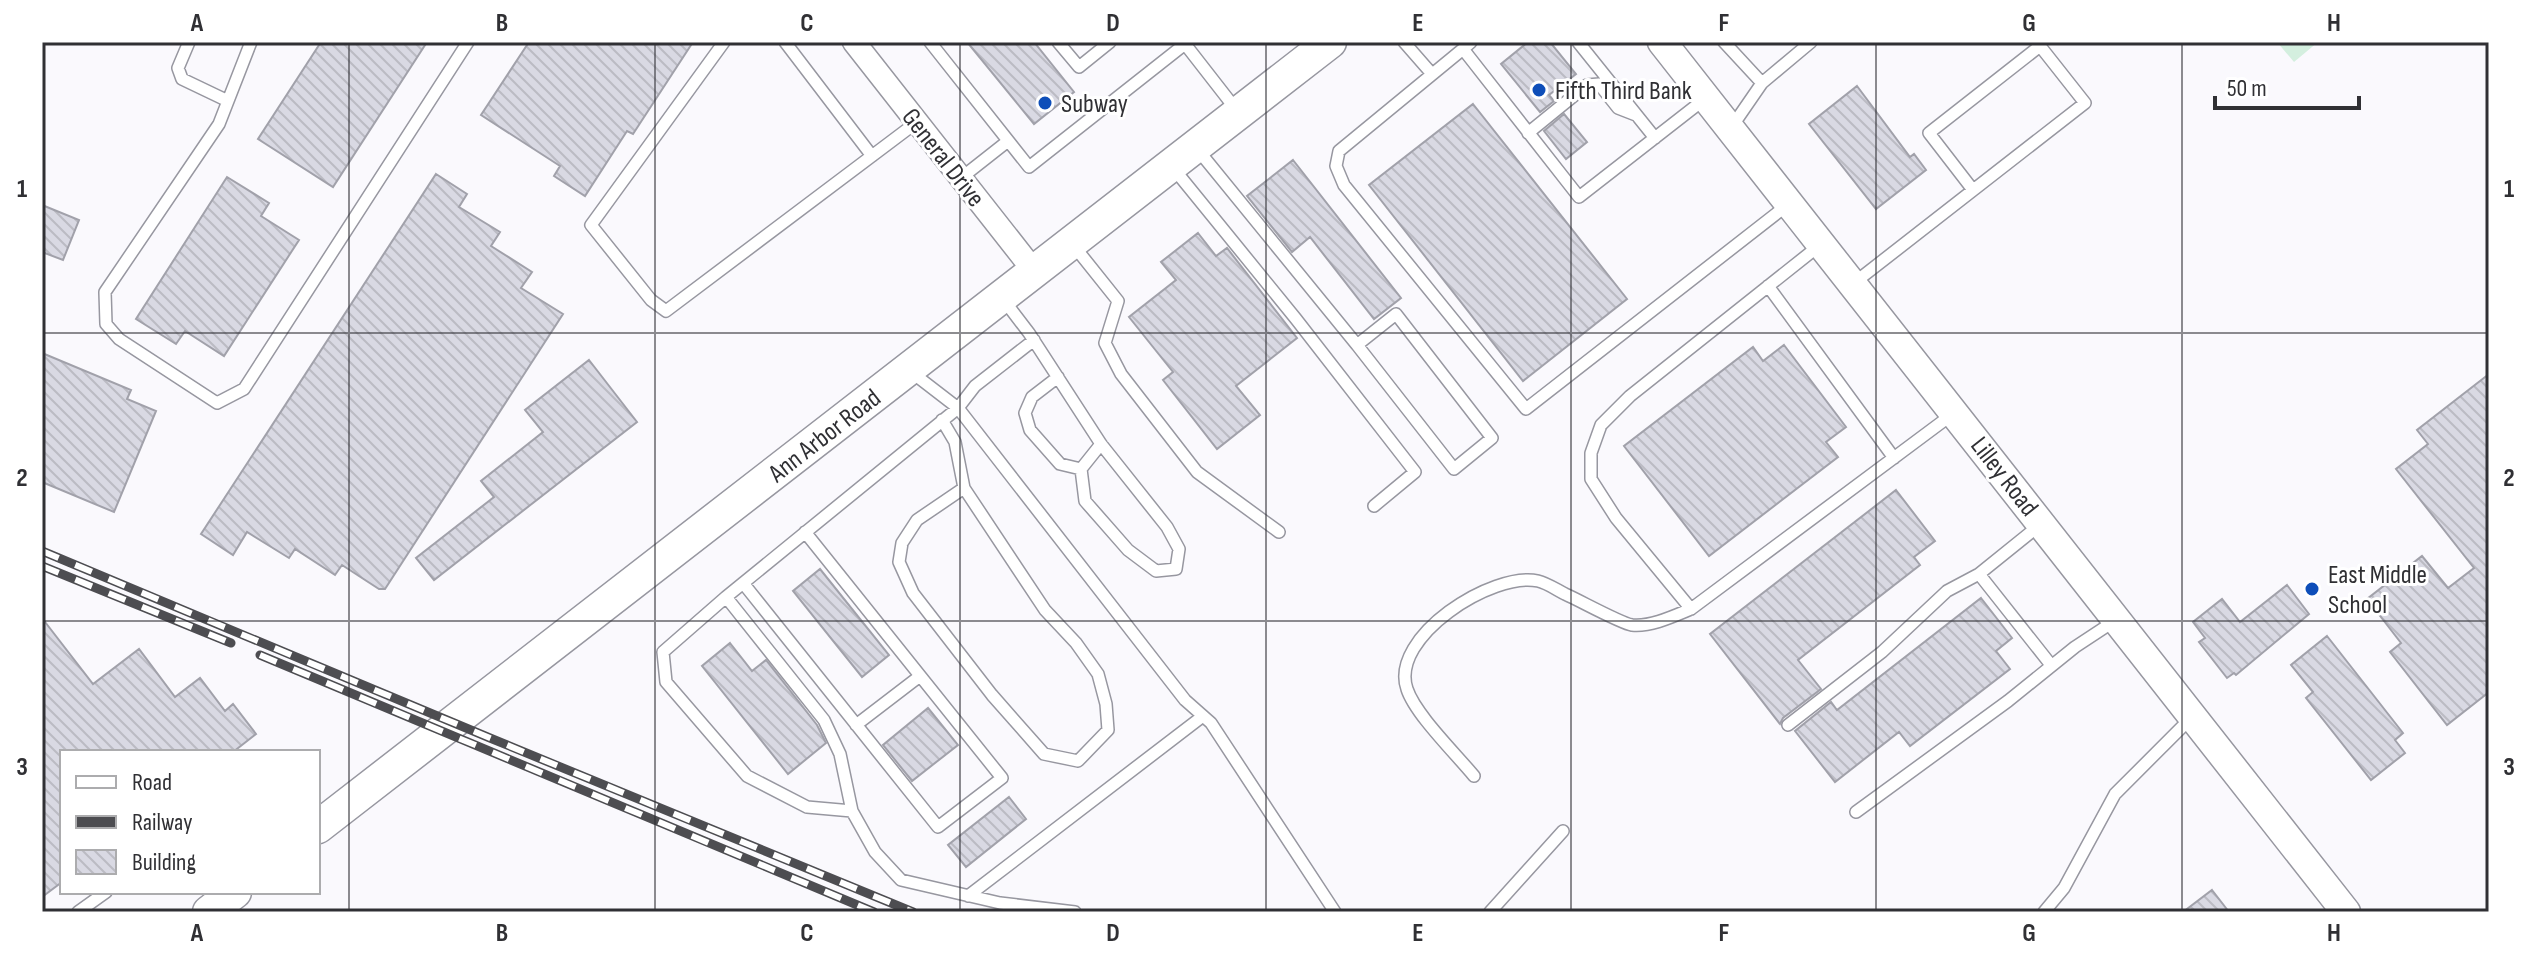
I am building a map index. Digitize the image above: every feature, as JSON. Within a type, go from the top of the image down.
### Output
[{"type":"main road","name":"Ann Arbor Road","points":[[320,825],[1183,156],[1320,45]]},
{"type":"main road","points":[[209,912],[232,894]]},
{"type":"street","name":"General Drive","points":[[854,42],[1034,271]]},
{"type":"street","name":"Lilley Road","points":[[1662,42],[2346,912]]},
{"type":"lane","points":[[189,42],[178,68],[182,79],[228,101]]},
{"type":"lane","points":[[251,42],[219,124],[105,292],[106,324],[119,339],[217,403],[244,389],[468,42]]},
{"type":"lane","points":[[724,42],[591,225],[651,300],[666,311],[917,122]]},
{"type":"lane","points":[[785,42],[872,156]]},
{"type":"lane","points":[[930,42],[1029,167],[1184,43],[1238,112]]},
{"type":"lane","points":[[1058,42],[1079,67],[1110,42]]},
{"type":"lane","points":[[1404,42],[1432,74]]},
{"type":"lane","points":[[1578,42],[1655,138]]},
{"type":"lane","points":[[1724,42],[1762,83]]},
{"type":"lane","points":[[1731,128],[1762,83],[1811,42]]},
{"type":"lane","points":[[1706,98],[1579,197],[1528,133],[1467,46],[1339,151],[1336,166],[1344,185],[1526,409],[1790,203]]},
{"type":"lane","points":[[1853,283],[1973,190],[2085,103],[2040,46],[1929,133],[1973,190]]},
{"type":"lane","points":[[1528,133],[1587,85],[1599,84],[1618,108],[1636,115]]},
{"type":"lane","points":[[961,178],[1008,141]]},
{"type":"lane","points":[[1183,156],[1357,345],[1454,469],[1492,438],[1396,314],[1357,345]]},
{"type":"lane","points":[[1183,156],[1415,472],[1374,506]]},
{"type":"lane","points":[[1071,243],[1118,301],[1105,343],[1121,374],[1197,472],[1279,532]]},
{"type":"lane","points":[[1691,609],[1616,518],[1591,479],[1591,453],[1601,425],[1630,396],[1822,243]]},
{"type":"lane","points":[[1768,286],[1894,458]]},
{"type":"lane","points":[[1001,297],[1034,340],[1101,444],[1167,527],[1179,549],[1176,569],[1156,571],[1128,550],[1085,501],[1081,469],[1101,444]]},
{"type":"lane","points":[[852,811],[807,807],[747,776],[666,682],[663,652],[958,408],[975,386],[1034,340]]},
{"type":"lane","points":[[908,370],[958,408],[1185,700],[1211,723],[1335,912]]},
{"type":"lane","points":[[1058,377],[1032,397],[1025,413],[1030,430],[1060,464],[1081,469]]},
{"type":"lane","points":[[1474,776],[1421,712],[1407,690],[1404,675],[1407,657],[1445,613],[1503,583],[1537,580],[1632,625],[1662,621],[1691,609],[1955,413]]},
{"type":"lane","points":[[942,420],[955,442],[964,488],[1045,610],[1076,643],[1098,674],[1106,704],[1108,730],[1078,761],[1044,754],[992,695],[913,593],[899,562],[902,543],[917,520],[964,488]]},
{"type":"lane","points":[[1788,725],[1882,652],[1947,591],[1979,574],[2042,524]]},
{"type":"lane","points":[[743,583],[938,827],[1002,778],[805,532]]},
{"type":"lane","points":[[1979,574],[2051,665]]},
{"type":"lane","points":[[726,597],[824,720],[840,754],[852,811],[875,852],[901,880],[1000,903],[1075,912]]},
{"type":"lane","points":[[1856,812],[2117,619]]},
{"type":"lane","points":[[856,725],[920,676]]},
{"type":"lane","points":[[968,896],[1203,716]]},
{"type":"lane","points":[[2044,912],[2064,888],[2115,794],[2193,717]]},
{"type":"lane","points":[[1490,912],[1563,831]]},
{"type":"lane","points":[[78,912],[103,894]]},
{"type":"green space","points":[[2277,42],[2318,42],[2294,62]]},
{"type":"building","points":[[321,42],[427,42],[333,187],[258,139]]},
{"type":"building","points":[[529,42],[693,42],[633,134],[627,131],[585,196],[554,176],[560,166],[481,115]]},
{"type":"building","points":[[967,42],[1034,42],[1074,92],[1034,124]]},
{"type":"building","name":"Fifth Third Bank","points":[[1528,42],[1550,42],[1576,74],[1549,95],[1554,101],[1540,112],[1501,64]]},
{"type":"building","points":[[1857,86],[1910,157],[1914,154],[1926,170],[1876,209],[1809,124]]},
{"type":"building","points":[[1473,104],[1627,299],[1523,381],[1369,185]]},
{"type":"building","points":[[1564,114],[1587,142],[1566,159],[1544,131]]},
{"type":"building","points":[[1293,160],[1401,298],[1374,319],[1310,237],[1292,252],[1247,196]]},
{"type":"building","points":[[436,174],[467,194],[459,207],[500,232],[491,246],[532,272],[521,288],[563,314],[385,589],[379,589],[342,565],[335,575],[295,549],[289,558],[247,532],[233,555],[201,534]]},
{"type":"building","points":[[227,177],[269,203],[261,216],[299,240],[224,356],[185,331],[176,344],[136,319]]},
{"type":"building","points":[[42,205],[79,220],[63,260],[42,252]]},
{"type":"building","points":[[1198,233],[1216,256],[1227,248],[1297,338],[1236,386],[1260,415],[1217,449],[1163,380],[1173,372],[1129,317],[1176,280],[1161,262]]},
{"type":"building","points":[[1784,345],[1846,427],[1826,442],[1838,457],[1709,556],[1624,446],[1753,347],[1763,361]]},
{"type":"building","points":[[42,353],[131,390],[127,399],[156,411],[114,512],[42,482]]},
{"type":"building","points":[[589,360],[637,422],[434,580],[416,558],[494,497],[481,481],[543,432],[525,410]]},
{"type":"building","points":[[2489,374],[2489,692],[2447,725],[2390,652],[2401,643],[2367,599],[2422,556],[2448,588],[2474,568],[2396,469],[2428,444],[2417,430]]},
{"type":"building","points":[[1896,490],[1935,541],[1914,557],[1920,565],[1798,660],[1821,689],[1783,718],[1780,724],[1710,634]]},
{"type":"building","points":[[820,569],[889,655],[862,677],[793,591]]},
{"type":"building","points":[[2287,585],[2309,614],[2236,675],[2234,673],[2227,678],[2199,642],[2205,638],[2193,622],[2222,599],[2240,622]]},
{"type":"building","points":[[1981,598],[2012,638],[1996,651],[2010,669],[1910,746],[1899,732],[1835,782],[1795,731],[1831,702],[1837,710]]},
{"type":"building","points":[[42,618],[93,684],[139,649],[175,697],[200,678],[225,711],[233,704],[256,734],[236,750],[60,750],[60,884],[42,897]]},
{"type":"building","points":[[2327,636],[2403,733],[2395,740],[2405,753],[2371,780],[2306,698],[2313,692],[2291,665]]},
{"type":"building","points":[[730,643],[752,671],[766,660],[817,725],[826,743],[788,774],[702,666]]},
{"type":"building","points":[[928,708],[958,745],[912,781],[883,745]]},
{"type":"building","points":[[1009,797],[1026,819],[966,867],[948,845]]},
{"type":"building","points":[[2212,890],[2229,912],[2183,912]]},
{"type":"railway","points":[[42,551],[913,912]]},
{"type":"railway","points":[[42,566],[231,643]]},
{"type":"railway","points":[[260,655],[874,912]]},
{"type":"place","name":"Fifth Third Bank","points":[[1539,90]]},
{"type":"place","name":"Subway","points":[[1045,103]]},
{"type":"place","name":"East Middle School","points":[[2312,589]]}]
